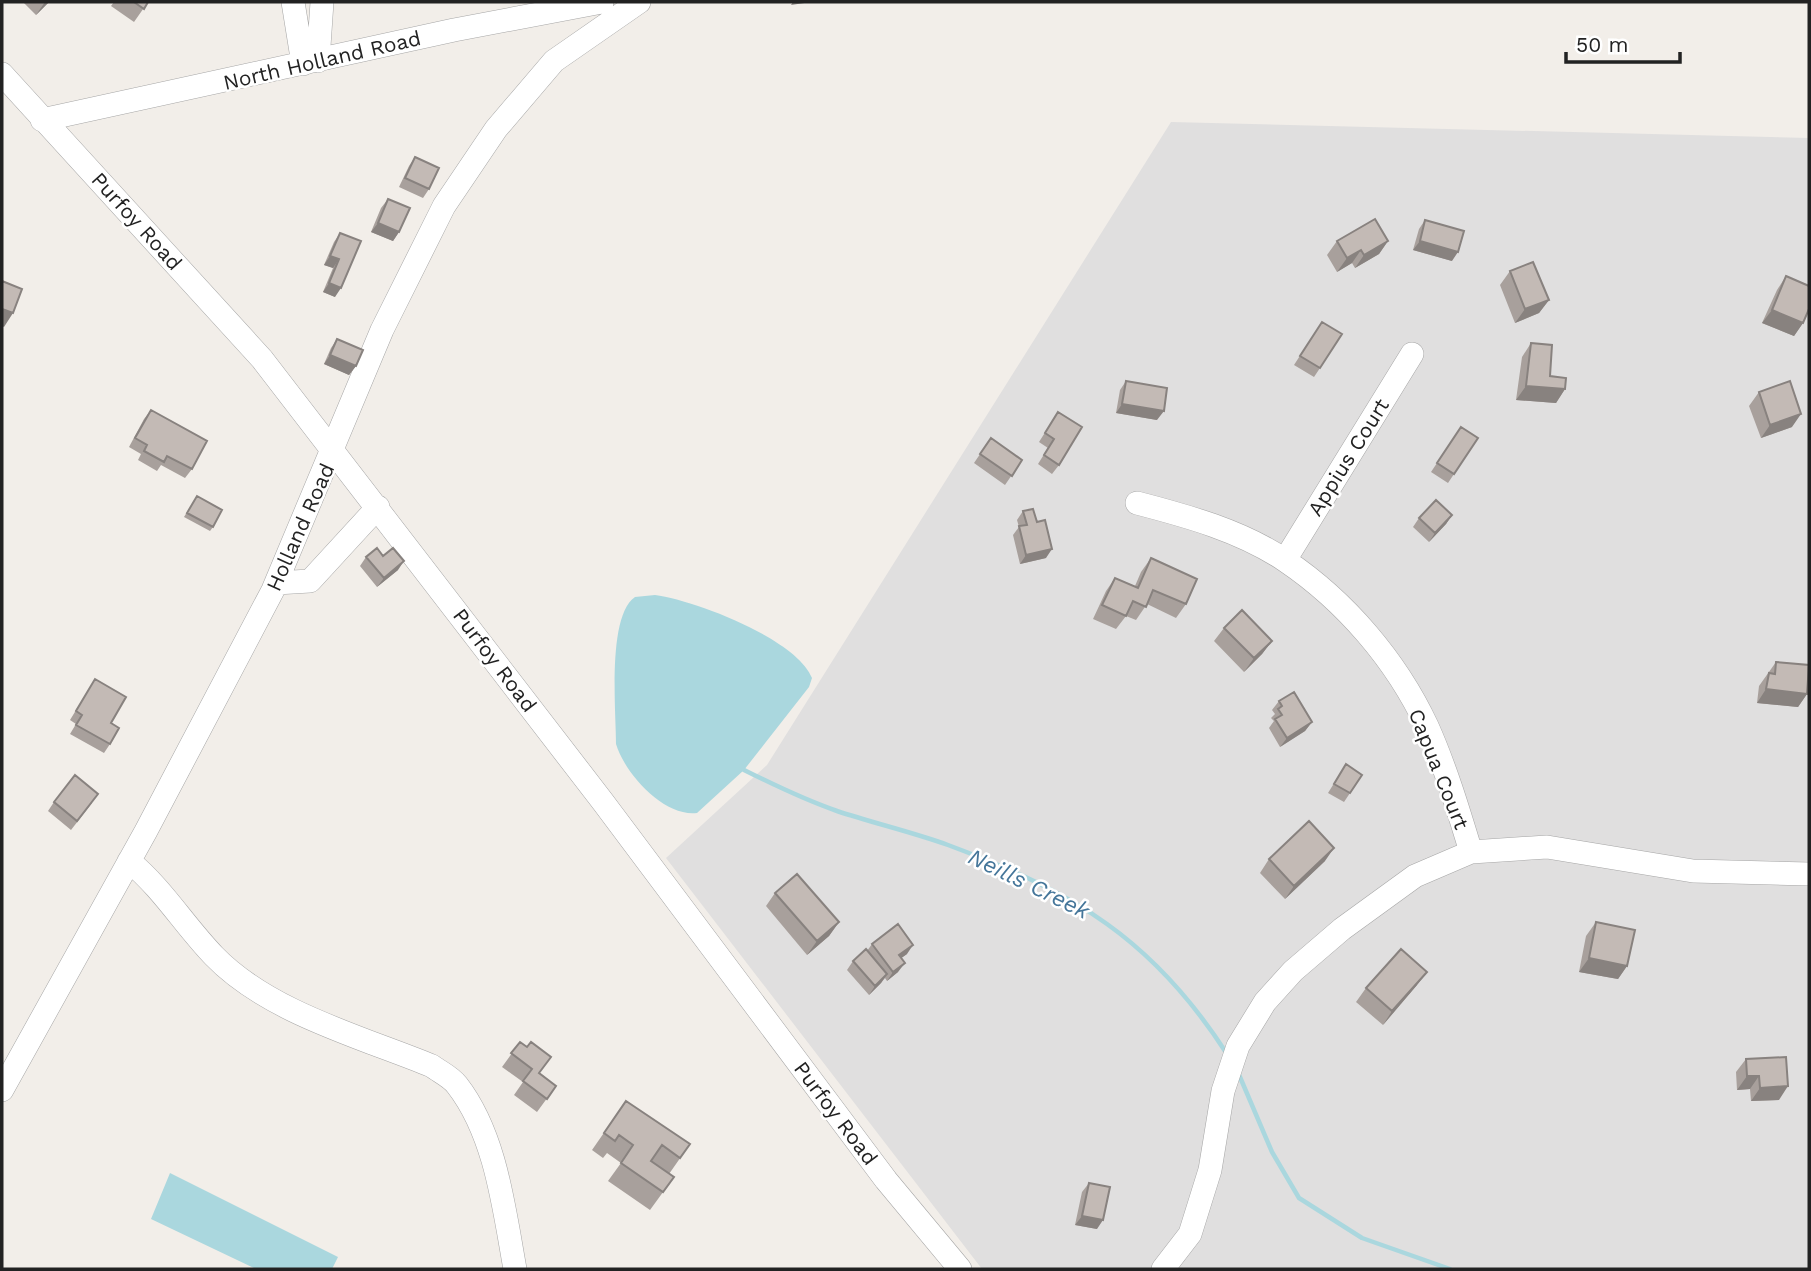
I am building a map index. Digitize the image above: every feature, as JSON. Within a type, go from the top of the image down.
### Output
[{"type":"street","points":[[293,2],[311,62]]},
{"type":"street","points":[[311,62],[322,2]]},
{"type":"street","name":"North Holland Road","points":[[43,120],[602,2]]},
{"type":"street","name":"Holland Road","points":[[2,1090],[129,861],[276,583],[382,330],[444,206],[488,140],[554,61],[639,2]]},
{"type":"street","name":"Purfoy Road","points":[[2,74],[262,359],[334,449],[886,1180],[960,1269]]},
{"type":"street","name":"Appius Court","points":[[1284,559],[1412,354]]},
{"type":"street","name":"Capua Court","points":[[1137,503],[1191,517],[1284,559],[1329,595],[1376,644],[1396,671],[1426,724],[1471,852]]},
{"type":"street","points":[[276,583],[310,581],[378,507]]},
{"type":"street","points":[[1163,1269],[1190,1234],[1210,1170],[1223,1091],[1238,1046],[1265,1002],[1293,971],[1342,929],[1415,876],[1471,852],[1547,847],[1693,872],[1809,874]]},
{"type":"street","points":[[129,861],[153,880],[215,956],[265,997],[432,1066],[456,1083],[477,1115],[491,1159],[515,1269]]},
{"type":"shaded area","points":[[1171,122],[1809,138],[1809,1269],[982,1269],[666,858],[767,765]]},
{"type":"water","points":[[655,595],[718,613],[766,636],[803,663],[812,678],[809,687],[744,770],[697,813],[684,812],[659,801],[637,780],[616,744],[615,665],[620,623],[626,607],[635,597]]},
{"type":"water","points":[[170,1173],[338,1257],[332,1269],[256,1269],[151,1219]]},
{"type":"building","points":[[134,2],[148,2],[144,9]]},
{"type":"building","points":[[415,157],[439,168],[429,189],[405,178]]},
{"type":"building","points":[[388,199],[410,208],[399,232],[378,223]]},
{"type":"building","points":[[1375,219],[1388,241],[1364,255],[1361,250],[1347,258],[1337,241]]},
{"type":"building","points":[[1425,220],[1464,231],[1458,252],[1420,241]]},
{"type":"building","points":[[340,233],[361,241],[341,288],[329,283],[339,259],[330,256]]},
{"type":"building","points":[[1533,262],[1549,300],[1525,309],[1510,271]]},
{"type":"building","points":[[1786,276],[1809,286],[1809,309],[1803,323],[1772,310]]},
{"type":"building","points":[[2,281],[22,289],[13,313],[2,309]]},
{"type":"building","points":[[1322,322],[1342,334],[1320,368],[1300,356]]},
{"type":"building","points":[[337,339],[363,350],[356,366],[330,355]]},
{"type":"building","points":[[1531,343],[1552,345],[1550,376],[1566,378],[1565,389],[1526,386]]},
{"type":"building","points":[[1126,381],[1167,388],[1164,411],[1122,404]]},
{"type":"building","points":[[1790,381],[1801,414],[1770,425],[1759,392]]},
{"type":"building","points":[[151,410],[207,441],[192,469],[167,456],[164,462],[144,451],[147,445],[135,438]]},
{"type":"building","points":[[1058,412],[1082,427],[1059,465],[1044,455],[1054,439],[1045,433]]},
{"type":"building","points":[[1461,427],[1478,438],[1454,474],[1437,463]]},
{"type":"building","points":[[991,438],[1022,460],[1012,476],[980,454]]},
{"type":"building","points":[[197,496],[222,510],[213,527],[187,513]]},
{"type":"building","points":[[1436,500],[1452,515],[1435,533],[1419,518]]},
{"type":"building","points":[[1033,509],[1037,522],[1045,520],[1052,549],[1026,555],[1019,526],[1027,525],[1023,511]]},
{"type":"building","points":[[377,548],[383,556],[393,548],[404,561],[384,578],[366,557]]},
{"type":"building","points":[[1151,558],[1197,579],[1186,604],[1153,590],[1146,607],[1133,601],[1126,616],[1102,605],[1115,578],[1138,588]]},
{"type":"building","points":[[1242,610],[1272,641],[1254,658],[1224,628]]},
{"type":"building","points":[[1776,662],[1809,665],[1807,694],[1766,689],[1769,673],[1775,674]]},
{"type":"building","points":[[95,679],[126,697],[111,723],[119,728],[110,744],[76,725],[82,715],[76,711]]},
{"type":"building","points":[[1294,692],[1312,722],[1287,738],[1275,719],[1282,715],[1278,709],[1282,706],[1279,701]]},
{"type":"building","points":[[1346,764],[1362,775],[1350,793],[1334,784]]},
{"type":"building","points":[[75,775],[98,794],[77,821],[54,802]]},
{"type":"building","points":[[1309,821],[1334,848],[1294,886],[1269,859]]},
{"type":"building","points":[[797,874],[839,922],[817,941],[775,893]]},
{"type":"building","points":[[1596,922],[1635,930],[1627,966],[1589,958]]},
{"type":"building","points":[[898,924],[913,945],[899,955],[905,963],[893,972],[872,944]]},
{"type":"building","points":[[866,949],[887,974],[875,986],[853,961]]},
{"type":"building","points":[[1401,949],[1427,972],[1392,1011],[1366,988]]},
{"type":"building","points":[[520,1042],[527,1047],[531,1042],[551,1057],[539,1073],[556,1086],[547,1099],[523,1081],[532,1069],[511,1053]]},
{"type":"building","points":[[1786,1057],[1788,1086],[1760,1088],[1759,1076],[1747,1076],[1746,1059]]},
{"type":"building","points":[[626,1101],[690,1144],[680,1158],[662,1145],[651,1161],[674,1177],[663,1192],[621,1163],[633,1145],[619,1135],[615,1141],[604,1133]]},
{"type":"building","points":[[1089,1183],[1110,1187],[1103,1220],[1082,1216]]},
{"type":"waterway","name":"Neills Creek","points":[[741,766],[744,770],[813,802],[948,845],[1034,881],[1072,901],[1107,924],[1170,979],[1227,1054]]},
{"type":"waterway","name":"Neills Creek","points":[[1237,1070],[1272,1152],[1299,1198],[1362,1238],[1450,1269]]}]
